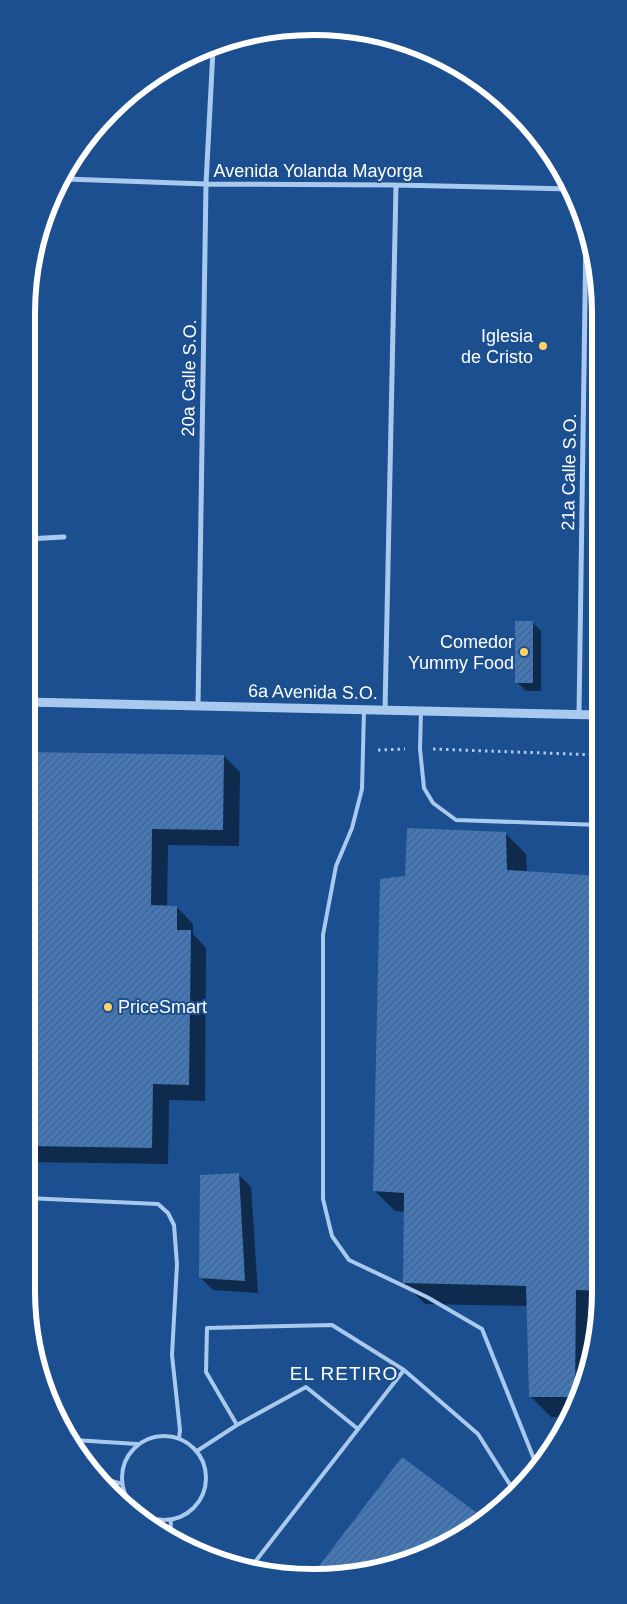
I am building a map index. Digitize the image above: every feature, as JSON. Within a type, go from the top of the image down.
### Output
[{"type":"street","name":"20a Calle S.O.","points":[[198,706],[206,184],[213,54]]},
{"type":"street","name":"Avenida Yolanda Mayorga","points":[[69,179],[206,184],[396,185],[562,189]]},
{"type":"street","points":[[385,710],[396,185]]},
{"type":"street","name":"21a Calle S.O.","points":[[579,714],[586,253]]},
{"type":"street","points":[[35,539],[64,537]]},
{"type":"street","name":"6a Avenida S.O.","points":[[35,702],[592,715]]},
{"type":"lane","points":[[364,710],[362,790],[352,828],[336,866],[323,935],[323,1199],[332,1236],[349,1260],[427,1297],[482,1330],[534,1459]]},
{"type":"lane","points":[[422,711],[420,749],[424,788],[433,803],[456,820],[592,825]]},
{"type":"lane","points":[[35,1198],[158,1204],[168,1212],[174,1225],[177,1264],[172,1355],[180,1430],[179,1438]]},
{"type":"lane","points":[[237,1425],[206,1372],[207,1328],[332,1326],[404,1370],[478,1434],[511,1486]]},
{"type":"lane","points":[[254,1563],[404,1370]]},
{"type":"lane","points":[[197,1451],[237,1425],[306,1387],[358,1429]]},
{"type":"lane","points":[[79,1440],[137,1444],[157,1436],[179,1438],[197,1451],[206,1471],[204,1493],[190,1511],[171,1520],[154,1518]]},
{"type":"lane","points":[[129,1499],[122,1484],[124,1462],[137,1444]]},
{"type":"lane","points":[[111,1481],[122,1484]]},
{"type":"lane","points":[[170,1530],[171,1520]]},
{"type":"path","points":[[363,750],[420,749],[592,755]]},
{"type":"building","name":"Comedor Yummy Food","points":[[515,621],[533,621],[533,683],[515,683]]},
{"type":"building","name":"PriceSmart","points":[[35,752],[224,755],[223,830],[152,829],[151,905],[177,906],[177,930],[191,930],[189,1085],[153,1084],[152,1148],[35,1146]]},
{"type":"building","points":[[407,828],[506,832],[507,870],[592,875],[592,1290],[576,1290],[575,1385],[571,1397],[529,1397],[526,1286],[403,1283],[404,1193],[373,1191],[380,879],[405,876]]},
{"type":"building","points":[[239,1173],[245,1281],[199,1278],[200,1175]]},
{"type":"building","points":[[402,1457],[479,1514],[453,1532],[437,1540],[386,1560],[350,1567],[317,1569]]},
{"type":"place","name":"Iglesia de Cristo","points":[[543,346]]},
{"type":"place","name":"Comedor Yummy Food","points":[[524,652]]},
{"type":"place","name":"PriceSmart","points":[[108,1007]]},
{"type":"district","name":"EL RETIRO","points":[[344,1373]]}]
